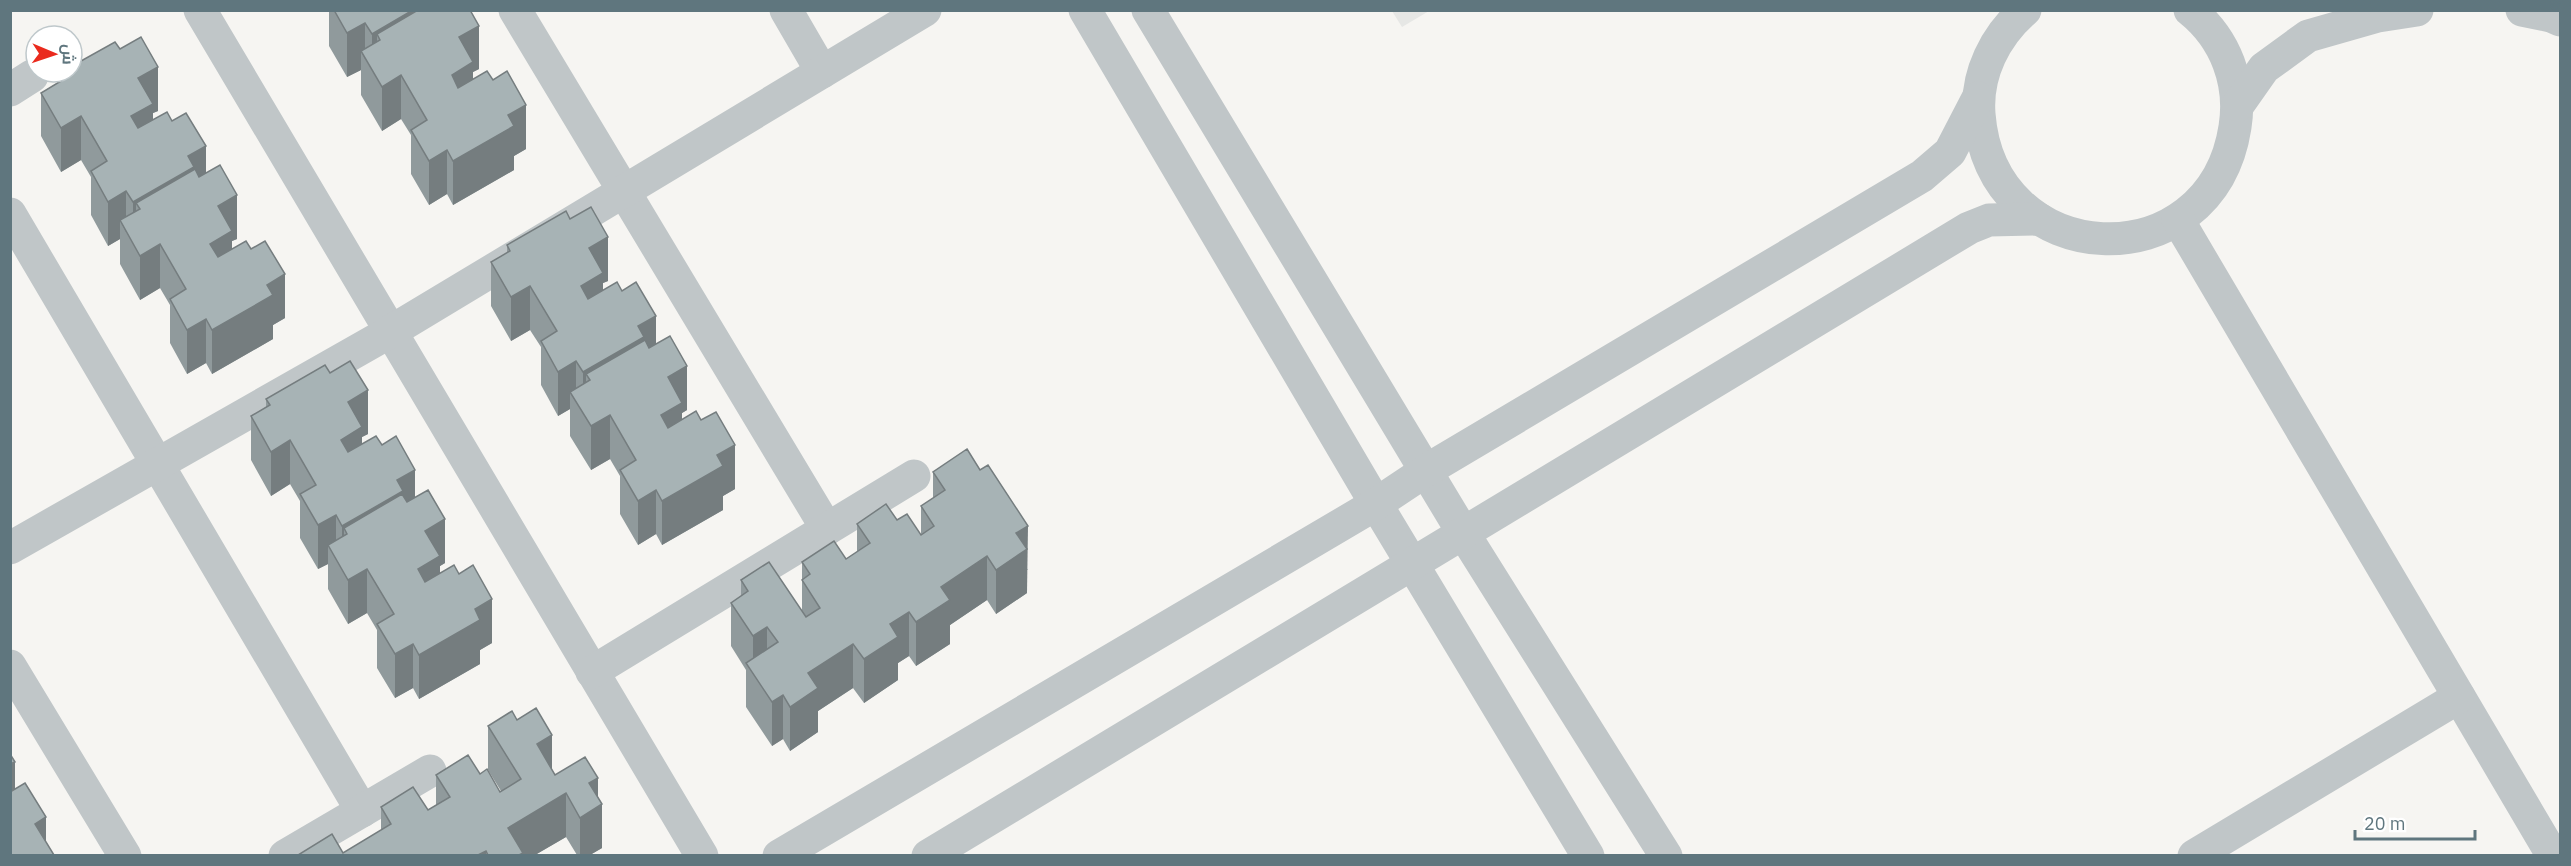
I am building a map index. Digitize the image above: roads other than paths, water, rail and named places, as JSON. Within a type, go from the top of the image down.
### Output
[{"type":"street","points":[[201,10],[702,855]]},
{"type":"street","points":[[515,10],[827,529]]},
{"type":"street","points":[[786,10],[822,72]]},
{"type":"street","points":[[10,548],[390,332],[925,10]]},
{"type":"street","points":[[1085,10],[1376,504],[1588,855]]},
{"type":"street","points":[[1148,10],[1462,531],[1666,855]]},
{"type":"street","points":[[779,855],[1376,504],[1427,470],[1922,176],[1950,152],[1978,98],[1988,58],[2010,23],[2025,10]]},
{"type":"street","points":[[1978,98],[1981,139],[1996,178],[2024,209],[2059,231],[2099,240],[2140,236],[2178,220],[2211,190],[2232,150],[2238,105],[2229,61],[2205,22],[2190,10]]},
{"type":"street","points":[[2238,105],[2264,68],[2308,36],[2378,16],[2417,10]]},
{"type":"street","points":[[2522,10],[2560,20]]},
{"type":"street","points":[[10,214],[362,811]]},
{"type":"street","points":[[928,855],[1462,531],[1969,228],[1989,220],[2039,219]]},
{"type":"street","points":[[2178,220],[2553,855]]},
{"type":"street","points":[[592,672],[914,476]]},
{"type":"street","points":[[10,666],[125,855]]},
{"type":"street","points":[[2194,855],[2459,697]]},
{"type":"street","points":[[285,855],[430,771]]}]
